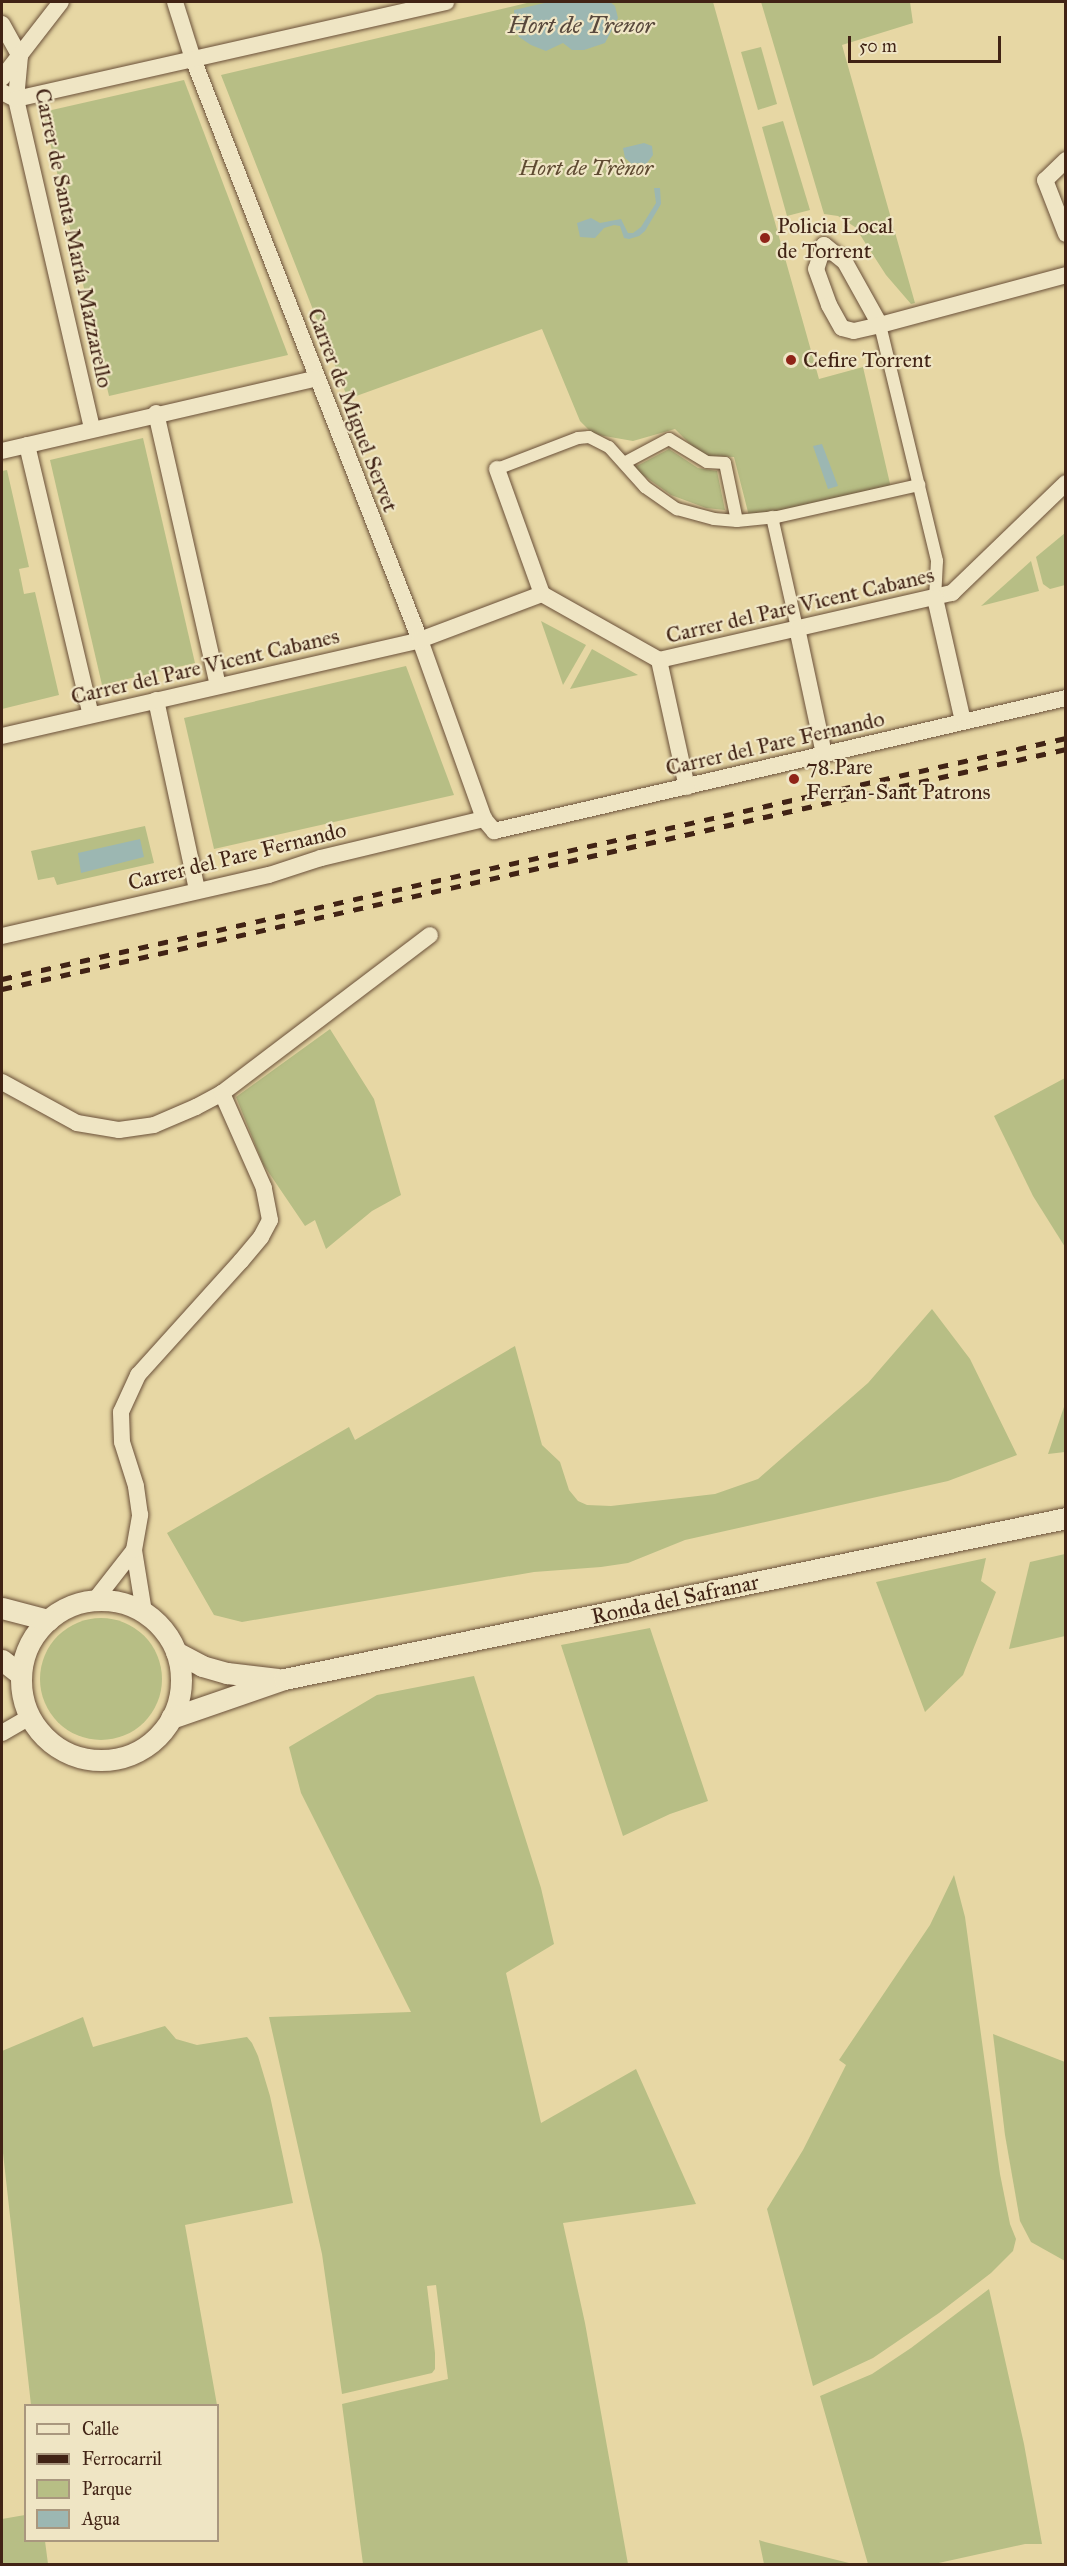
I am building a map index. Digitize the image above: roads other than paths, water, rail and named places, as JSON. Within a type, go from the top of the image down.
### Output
[{"type":"street","points":[[2,78],[61,2]]},
{"type":"street","name":"Carrer de Miguel Servet","points":[[175,2],[193,59],[420,640],[489,825]]},
{"type":"street","points":[[9,96],[193,59],[421,4],[446,2]]},
{"type":"street","points":[[2,24],[20,56]]},
{"type":"street","name":"Carrer de Santa María Mazzarello","points":[[20,56],[9,96],[92,429]]},
{"type":"street","points":[[1065,160],[1045,180],[1065,234]]},
{"type":"street","points":[[963,722],[935,598],[937,561],[880,324],[845,262],[824,245],[816,269],[828,305],[842,328],[854,331],[880,324],[1065,275]]},
{"type":"street","points":[[2,451],[156,413],[317,378]]},
{"type":"street","points":[[156,413],[218,685]]},
{"type":"street","points":[[542,594],[497,469],[578,438],[589,437],[609,447],[645,487],[677,509],[714,519],[737,521],[772,517],[919,485]]},
{"type":"street","points":[[624,463],[669,439],[700,460],[725,463],[737,521]]},
{"type":"street","points":[[27,445],[91,715]]},
{"type":"street","name":"Carrer del Pare Vicent Cabanes","points":[[2,736],[420,640],[542,594],[659,660],[935,598],[952,593],[1065,483]]},
{"type":"street","points":[[772,517],[824,754]]},
{"type":"street","points":[[659,660],[687,787]]},
{"type":"street","name":"Carrer del Pare Fernando","points":[[2,936],[269,875],[310,861],[687,787],[1065,698]]},
{"type":"street","points":[[156,700],[197,890]]},
{"type":"street","points":[[2,1082],[77,1123],[119,1130],[154,1125],[222,1093],[430,935]]},
{"type":"street","points":[[144,1612],[134,1550],[140,1515],[136,1486],[122,1442],[121,1412],[138,1375],[247,1253],[270,1220],[264,1188],[222,1093]]},
{"type":"street","name":"Ronda del Safranar","points":[[171,1718],[284,1679],[1065,1518]]},
{"type":"street","points":[[95,1600],[134,1550]]},
{"type":"street","points":[[112,1600],[144,1612],[163,1630],[176,1652],[180,1675],[179,1697],[171,1718],[157,1737],[139,1750],[118,1758],[95,1760],[75,1756],[57,1747],[42,1734],[30,1717],[23,1697],[21,1675],[25,1654],[34,1636],[48,1620],[78,1603],[112,1600]]},
{"type":"street","points":[[2,1608],[48,1620]]},
{"type":"street","name":"Ronda del Safranar","points":[[176,1652],[202,1666],[219,1671],[284,1679]]},
{"type":"street","points":[[2,1660],[21,1675]]},
{"type":"street","points":[[2,1734],[30,1717]]},
{"type":"water","name":"Hort de Trenor","points":[[549,2],[610,2],[615,6],[618,18],[605,43],[584,50],[572,50],[563,43],[546,51],[519,37],[515,27],[514,10]]},
{"type":"water","points":[[644,143],[652,146],[653,155],[644,167],[640,163],[632,164],[625,158],[623,148]]},
{"type":"water","points":[[654,188],[660,188],[661,204],[645,231],[639,236],[624,238],[620,226],[614,225],[604,228],[595,238],[580,237],[577,223],[591,218],[600,223],[621,219],[628,233],[633,233],[641,227],[656,203]]},
{"type":"water","points":[[822,444],[838,486],[828,489],[813,446]]},
{"type":"water","points":[[140,839],[144,857],[81,873],[78,853]]},
{"type":"railway","points":[[2,979],[1066,738]]},
{"type":"railway","points":[[2,989],[1066,749]]},
{"type":"place","name":"Policia Local de Torrent","points":[[765,238]]},
{"type":"place","name":"Cefire Torrent","points":[[791,360]]},
{"type":"place","name":"78.Pare Ferran-Sant Patrons","points":[[794,779]]},
{"type":"park label","name":"Hort de Trènor","points":[[586,168]]}]
